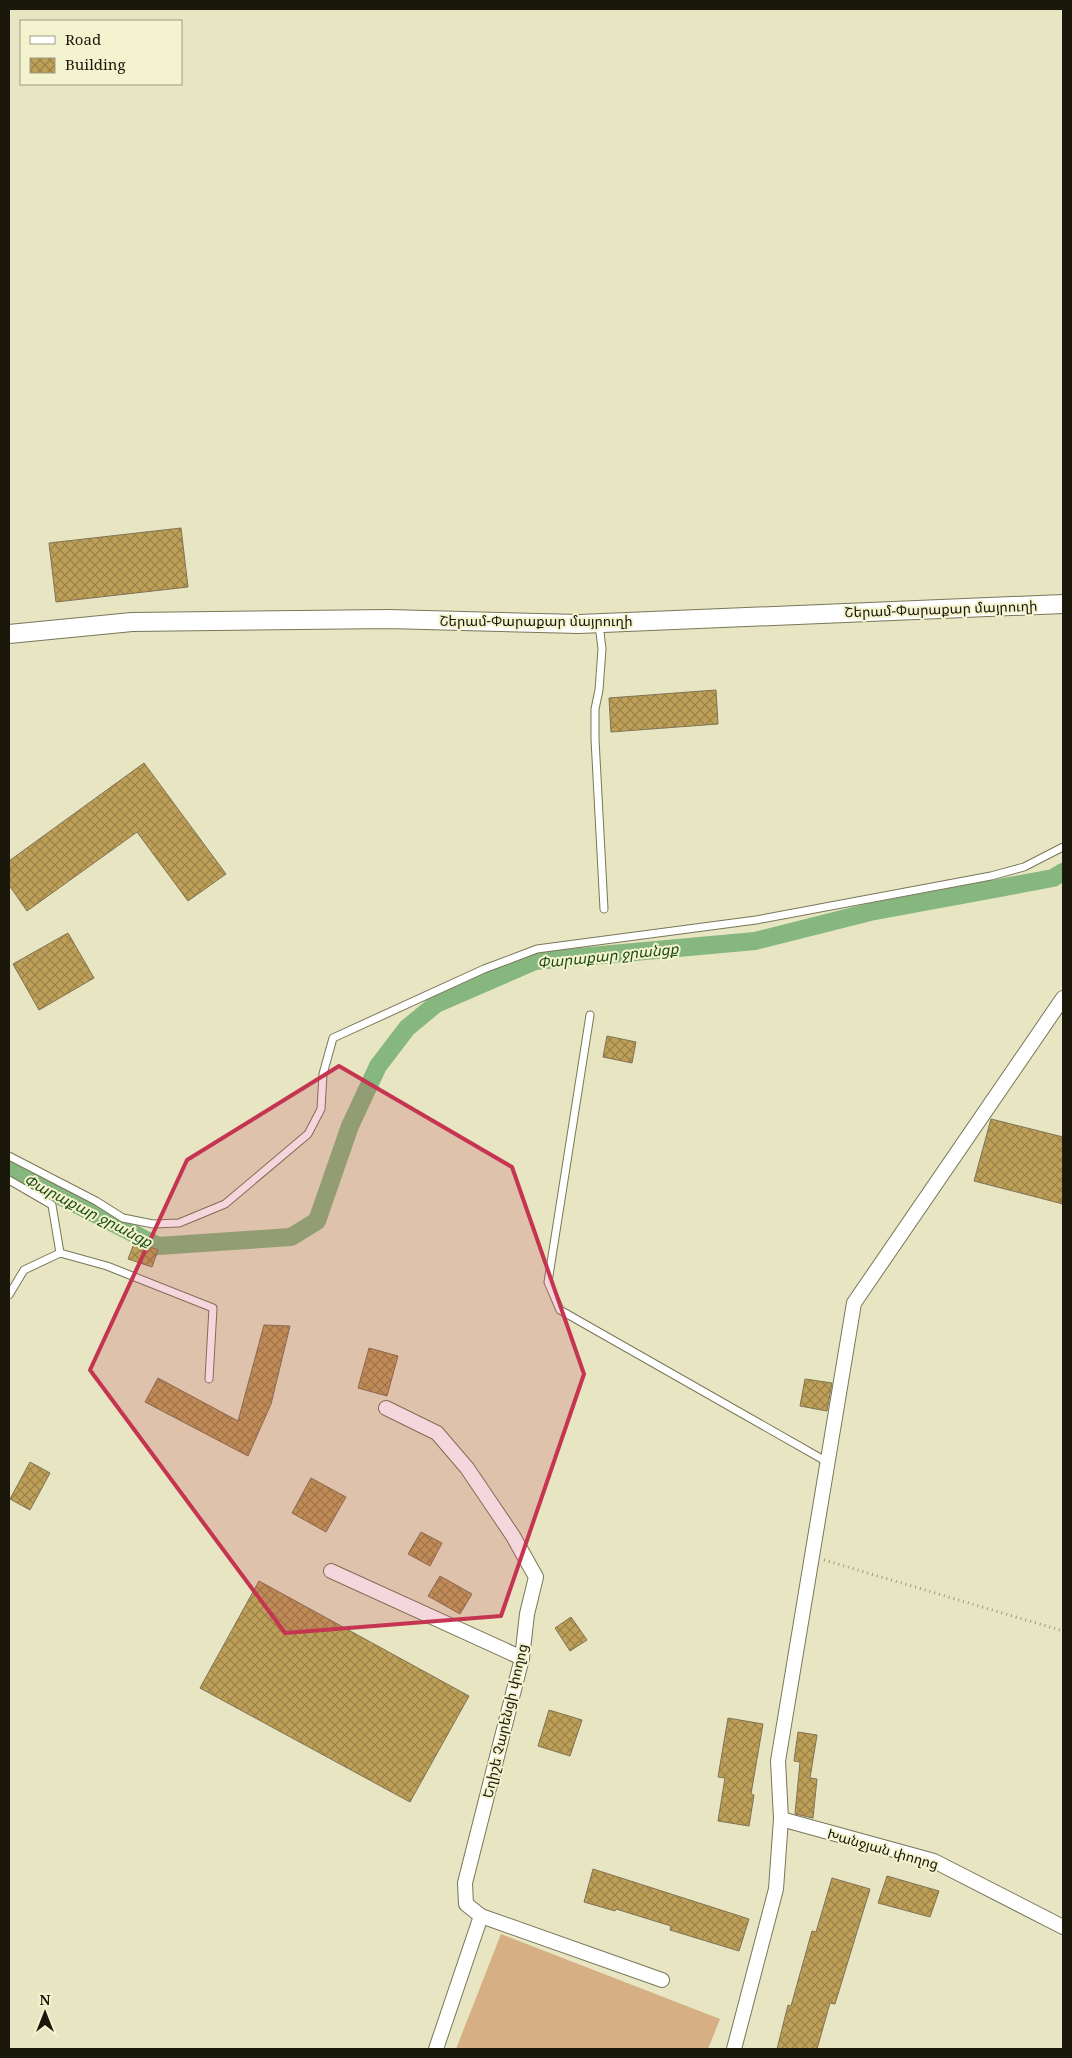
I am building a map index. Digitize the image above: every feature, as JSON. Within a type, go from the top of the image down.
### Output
[{"type":"street","name":"Շերամ-Փարաքար մայրուղի","points":[[9,634],[132,622],[388,620],[599,623],[1063,604]]},
{"type":"street","points":[[734,2049],[776,1889],[781,1819],[778,1761],[829,1463],[854,1303],[1063,998]]},
{"type":"street","name":"Եղիշե Չարենցի փողոց","points":[[386,1408],[437,1433],[472,1476],[513,1536],[536,1578],[527,1614],[522,1658],[465,1883],[466,1904],[481,1916]]},
{"type":"street","points":[[332,1571],[522,1658]]},
{"type":"street","name":"Խանջյան փողոց","points":[[781,1819],[934,1861],[1063,1927]]},
{"type":"street","points":[[436,2049],[481,1916],[662,1980]]},
{"type":"lane","points":[[599,623],[602,649],[599,690],[595,709],[595,739],[604,909]]},
{"type":"lane","points":[[9,1156],[96,1201],[123,1218],[153,1224],[179,1223],[225,1204],[308,1134],[321,1109],[323,1074],[332,1038],[484,969],[537,949],[756,920],[991,876],[1024,867],[1063,847]]},
{"type":"lane","points":[[590,1015],[548,1282],[560,1310],[829,1463]]},
{"type":"lane","points":[[9,1180],[52,1205],[60,1253]]},
{"type":"lane","points":[[9,1296],[24,1270],[60,1253],[107,1266],[213,1308],[209,1379]]},
{"type":"path","points":[[813,1557],[1063,1631]]},
{"type":"highlighted area","points":[[339,1066],[512,1167],[584,1374],[501,1616],[285,1633],[90,1370],[187,1160]]},
{"type":"shaded area","points":[[501,1934],[720,2019],[708,2049],[456,2049]]},
{"type":"building","points":[[181,528],[188,587],[56,602],[49,543]]},
{"type":"building","points":[[716,690],[718,724],[611,732],[609,698]]},
{"type":"building","points":[[144,763],[226,874],[188,901],[137,832],[27,911],[9,885],[9,861]]},
{"type":"building","points":[[68,933],[94,978],[39,1010],[13,964]]},
{"type":"building","points":[[607,1036],[636,1042],[632,1063],[603,1057]]},
{"type":"building","points":[[991,1119],[1063,1137],[1063,1204],[974,1181]]},
{"type":"building","points":[[135,1241],[158,1250],[152,1267],[128,1259]]},
{"type":"building","points":[[264,1325],[290,1326],[271,1404],[248,1456],[145,1402],[158,1378],[238,1421]]},
{"type":"building","points":[[369,1348],[398,1356],[387,1396],[358,1388]]},
{"type":"building","points":[[805,1379],[832,1383],[827,1411],[800,1406]]},
{"type":"building","points":[[30,1462],[50,1473],[30,1510],[10,1499]]},
{"type":"building","points":[[311,1478],[346,1497],[326,1532],[292,1513]]},
{"type":"building","points":[[421,1532],[442,1543],[430,1566],[408,1554]]},
{"type":"building","points":[[440,1576],[472,1594],[460,1614],[428,1596]]},
{"type":"building","points":[[259,1581],[469,1696],[410,1802],[200,1688]]},
{"type":"building","points":[[571,1617],[587,1640],[570,1651],[555,1628]]},
{"type":"building","points":[[549,1710],[582,1720],[570,1756],[538,1746]]},
{"type":"building","points":[[728,1718],[763,1724],[751,1794],[754,1795],[749,1826],[718,1821],[725,1778],[718,1777]]},
{"type":"building","points":[[798,1732],[817,1735],[810,1778],[817,1779],[813,1818],[795,1814],[800,1762],[794,1761]]},
{"type":"building","points":[[593,1869],[749,1919],[739,1951],[670,1930],[671,1926],[616,1909],[615,1911],[584,1902]]},
{"type":"building","points":[[887,1876],[939,1891],[930,1917],[878,1903]]},
{"type":"building","points":[[832,1878],[870,1889],[835,2004],[830,2003],[817,2049],[777,2049],[788,2005],[791,2006],[812,1931],[816,1932]]},
{"type":"waterway","name":"Փարաքար ջրանցք","points":[[9,1170],[158,1246],[291,1237],[317,1221],[350,1126],[378,1066],[407,1028],[436,1004],[535,961],[755,941],[870,912],[1053,878],[1063,872]]}]
